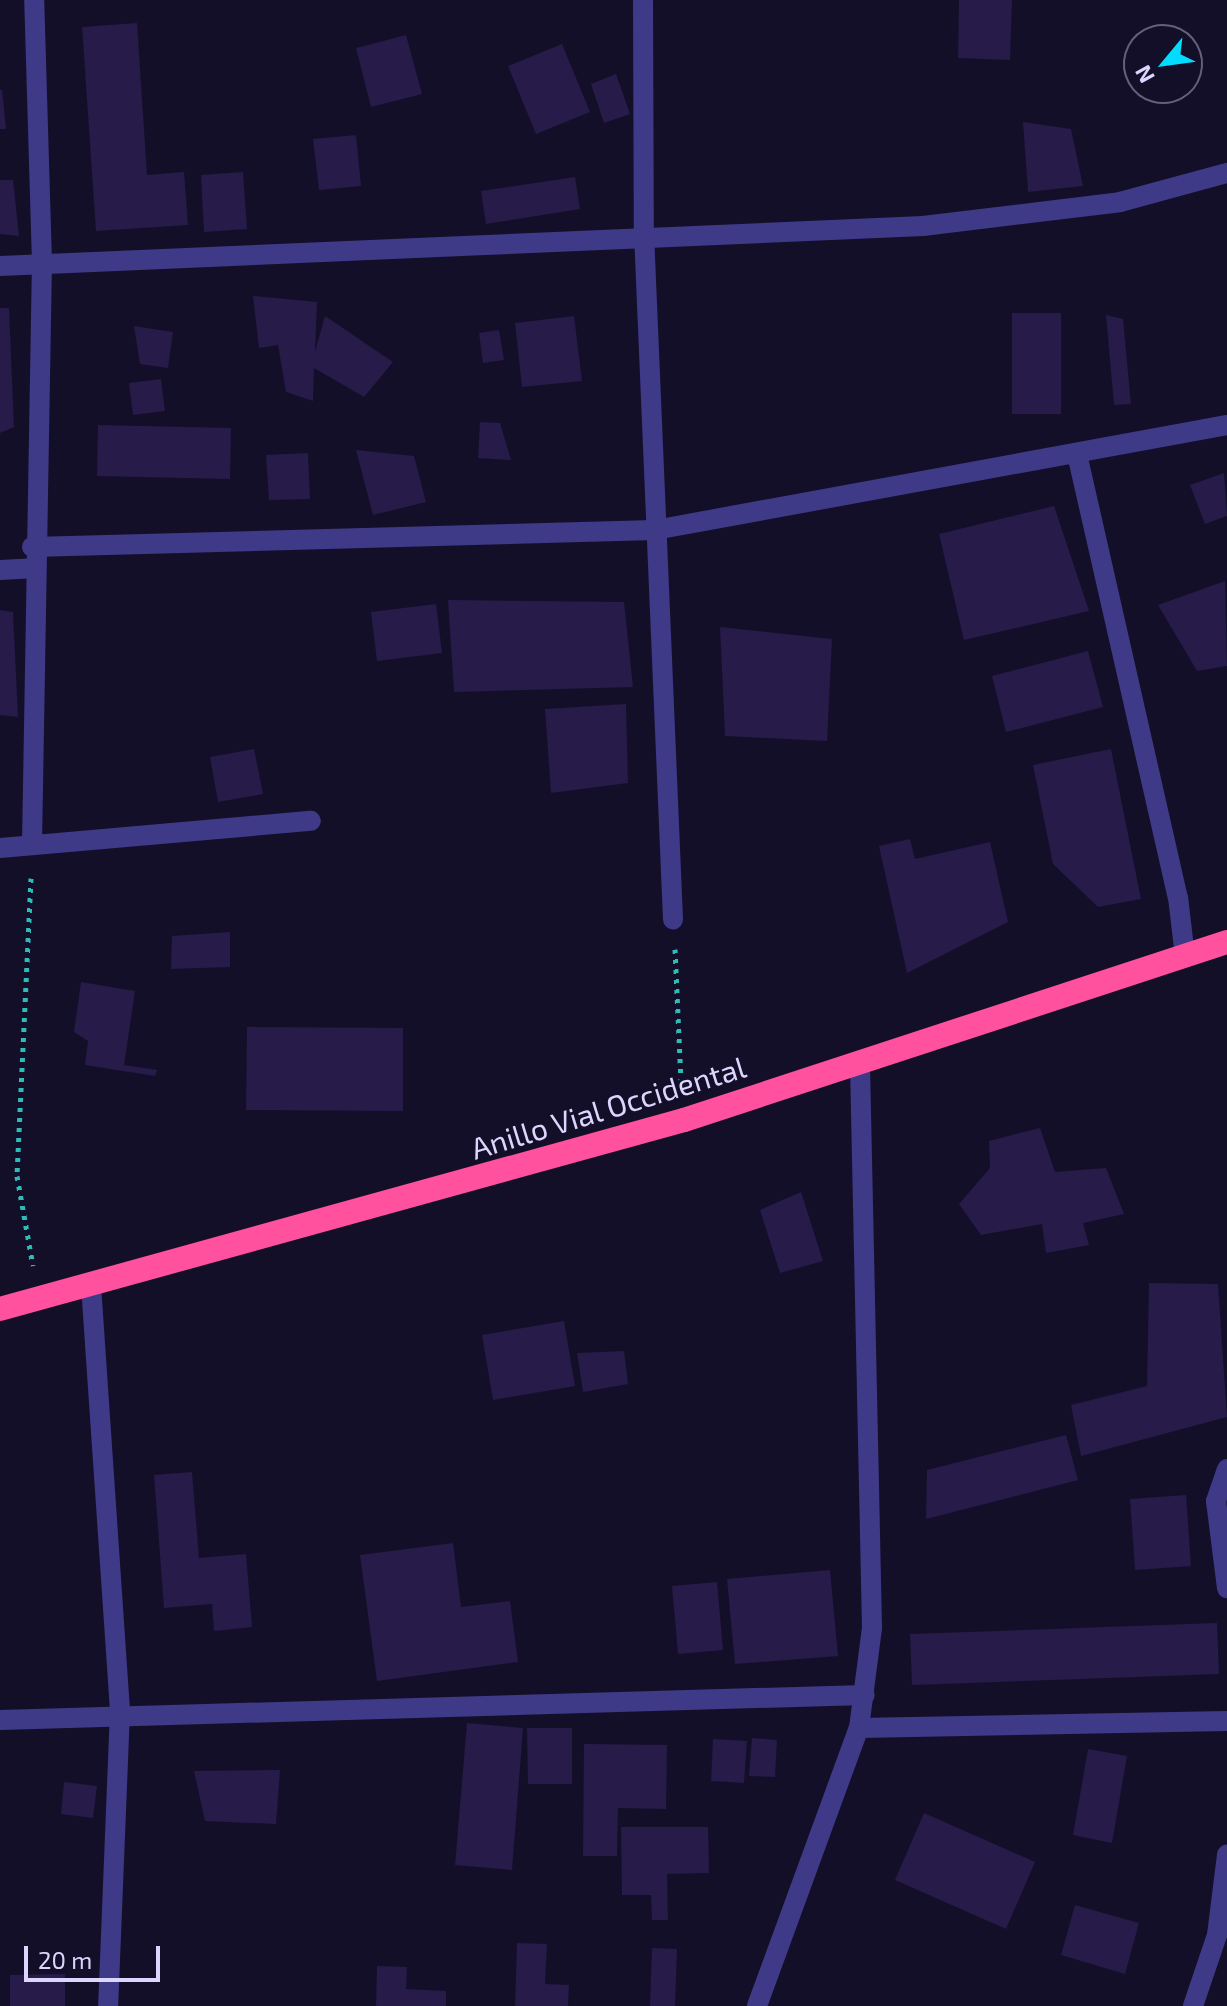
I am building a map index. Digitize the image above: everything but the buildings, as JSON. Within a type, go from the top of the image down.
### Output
[{"type":"highway","name":"Anillo Vial Occidental","points":[[0,1309],[684,1120],[1227,942]]},
{"type":"street","points":[[32,845],[32,547],[42,263],[34,0]]},
{"type":"street","points":[[643,0],[644,233],[673,919]]},
{"type":"street","points":[[0,266],[644,233],[923,226],[1120,202],[1227,173]]},
{"type":"street","points":[[32,547],[655,530],[1227,425]]},
{"type":"street","points":[[1077,454],[1178,897],[1185,957]]},
{"type":"street","points":[[0,570],[33,568]]},
{"type":"street","points":[[0,848],[311,821]]},
{"type":"street","points":[[757,2006],[859,1728],[865,1695],[872,1628],[860,1063]]},
{"type":"street","points":[[91,1285],[120,1711],[108,2006]]},
{"type":"street","points":[[1227,1469],[1216,1501],[1227,1588]]},
{"type":"street","points":[[0,1720],[120,1711],[865,1695]]},
{"type":"street","points":[[859,1728],[1227,1721]]},
{"type":"street","points":[[1193,2006],[1217,1935],[1227,1855]]},
{"type":"path","points":[[32,845],[17,1176],[40,1300]]},
{"type":"path","points":[[673,919],[684,1120]]}]
